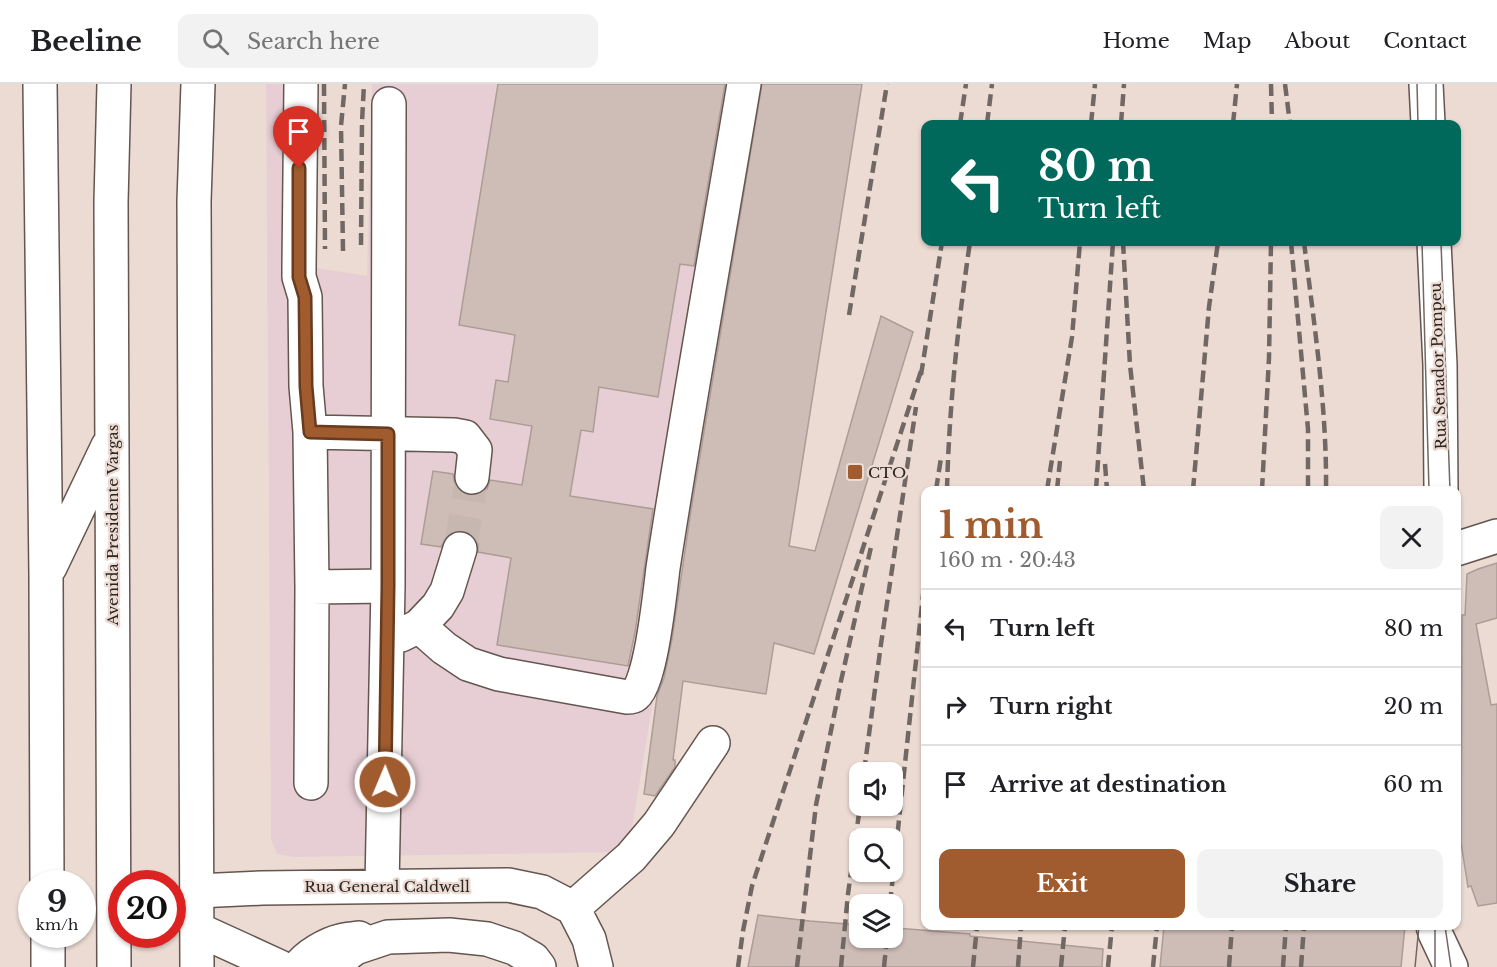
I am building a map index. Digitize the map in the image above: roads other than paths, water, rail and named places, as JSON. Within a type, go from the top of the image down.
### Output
[{"type":"main road","points":[[40,84],[47,870]]},
{"type":"main road","name":"Avenida Presidente Vargas","points":[[114,84],[111,201],[114,967]]},
{"type":"main road","points":[[197,967],[194,201],[198,84]]},
{"type":"main road","points":[[301,84],[299,277],[305,297],[306,386],[310,432],[311,783]]},
{"type":"main road","points":[[419,626],[444,648],[468,664],[499,674],[627,698],[636,694],[646,676],[650,658],[744,84]]},
{"type":"main road","points":[[1426,84],[1428,120]]},
{"type":"main road","points":[[382,886],[388,586],[388,104]]},
{"type":"main road","name":"Rua Senador Pompeu","points":[[1434,246],[1440,365],[1441,486]]},
{"type":"main road","points":[[310,432],[454,435],[465,438],[475,450],[472,477]]},
{"type":"main road","points":[[46,575],[111,439]]},
{"type":"main road","points":[[1461,547],[1497,536]]},
{"type":"main road","points":[[387,643],[419,626],[438,606],[447,591],[460,549]]},
{"type":"main road","points":[[312,587],[388,586]]},
{"type":"main road","points":[[596,967],[589,939],[573,908],[631,857],[659,824],[713,743]]},
{"type":"main road","name":"Rua General Caldwell","points":[[197,891],[508,885],[542,892],[573,908]]},
{"type":"main road","points":[[197,929],[280,967]]},
{"type":"main road","points":[[1435,930],[1451,967]]},
{"type":"main road","points":[[299,967],[315,952],[339,941],[449,935],[487,939],[514,948],[533,959],[539,967]]},
{"type":"main road","points":[[334,967],[355,948],[388,937]]},
{"type":"main road","points":[[48,948],[48,967]]},
{"type":"tunnel","points":[[460,549],[472,477]]},
{"type":"tram line","points":[[1417,84],[1418,120]]},
{"type":"tram line","points":[[1436,84],[1436,120]]},
{"type":"tram line","points":[[1422,246],[1429,486]]},
{"type":"tram line","points":[[1441,246],[1450,486]]},
{"type":"tram line","points":[[1415,967],[1419,930]]},
{"type":"tram line","points":[[1435,930],[1435,967]]},
{"type":"tram line","points":[[1446,930],[1451,967]]},
{"type":"railway","points":[[324,84],[325,249]]},
{"type":"railway","points":[[343,251],[341,126],[345,84]]},
{"type":"railway","points":[[361,245],[364,84]]},
{"type":"railway","points":[[849,315],[887,84]]},
{"type":"railway","points":[[961,120],[966,84]]},
{"type":"railway","points":[[988,120],[992,84]]},
{"type":"railway","points":[[1091,120],[1095,84]]},
{"type":"railway","points":[[1121,120],[1124,84]]},
{"type":"railway","points":[[1233,120],[1237,84]]},
{"type":"railway","points":[[1271,84],[1272,120]]},
{"type":"railway","points":[[1285,84],[1290,120]]},
{"type":"railway","points":[[921,375],[941,246]]},
{"type":"railway","points":[[947,486],[955,366],[969,246]]},
{"type":"railway","points":[[1048,486],[1072,337],[1080,246]]},
{"type":"railway","points":[[1096,486],[1113,246]]},
{"type":"railway","points":[[1123,246],[1130,365],[1144,486]]},
{"type":"railway","points":[[1193,486],[1209,307],[1217,246]]},
{"type":"railway","points":[[1262,486],[1269,358],[1271,246]]},
{"type":"railway","points":[[1291,246],[1308,429],[1308,486]]},
{"type":"railway","points":[[1305,246],[1322,397],[1326,486]]},
{"type":"railway","points":[[738,967],[752,886],[922,368]]},
{"type":"railway","points":[[865,762],[916,407]]},
{"type":"railway","points":[[937,486],[941,458]]},
{"type":"railway","points":[[1057,486],[1060,461]]},
{"type":"railway","points":[[1105,464],[1107,486]]},
{"type":"railway","points":[[797,967],[816,805],[871,547]]},
{"type":"railway","points":[[891,894],[921,614]]},
{"type":"railway","points":[[841,967],[859,816]]},
{"type":"railway","points":[[973,967],[977,930]]},
{"type":"railway","points":[[1018,967],[1021,930]]},
{"type":"railway","points":[[1061,967],[1065,930]]},
{"type":"railway","points":[[1108,967],[1112,930]]},
{"type":"railway","points":[[1153,967],[1157,930]]},
{"type":"railway","points":[[1229,967],[1232,930]]},
{"type":"railway","points":[[1283,967],[1286,930]]},
{"type":"railway","points":[[1301,967],[1304,930]]},
{"type":"railway","points":[[884,967],[886,948]]},
{"type":"place","name":"CTO","points":[[855,472]]}]
